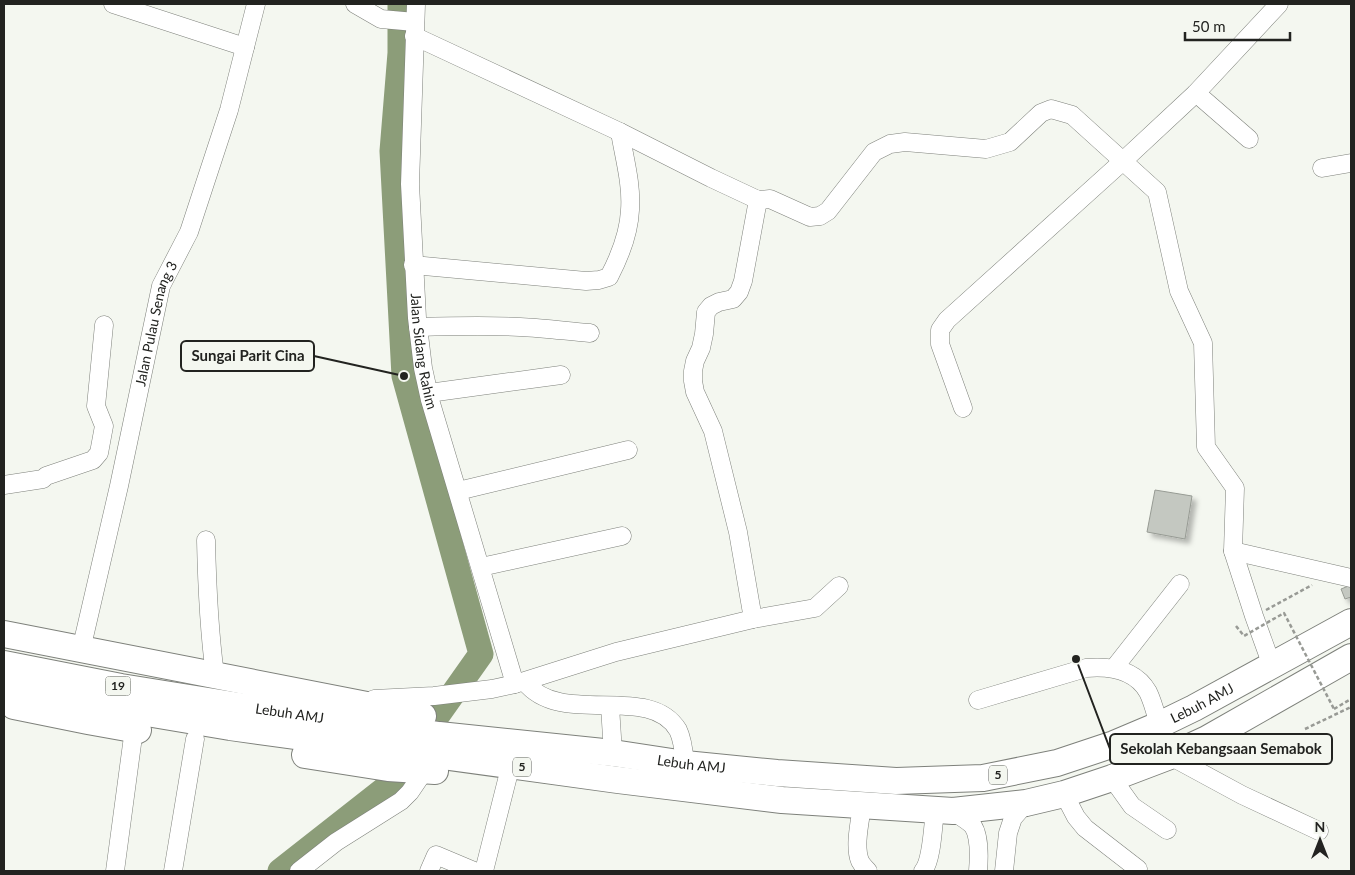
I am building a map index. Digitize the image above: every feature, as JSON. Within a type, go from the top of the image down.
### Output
[{"type":"highway","name":"Lebuh AMJ","points":[[420,741],[613,753],[684,764],[777,774],[896,781],[983,778],[1057,763],[1114,744],[1159,725],[1194,708],[1351,622]]},
{"type":"highway","points":[[4,634],[347,701],[420,741],[508,776],[618,780]]},
{"type":"highway","name":"Lebuh AMJ","points":[[4,685],[117,708],[232,716],[420,741],[618,780],[782,800],[944,811],[1026,803],[1064,794],[1112,778],[1170,756],[1207,739],[1351,657]]},
{"type":"highway","name":"Lebuh AMJ","points":[[4,664],[121,686],[232,716]]},
{"type":"highway","points":[[4,703],[88,721],[195,739],[420,741]]},
{"type":"street","points":[[113,4],[244,47]]},
{"type":"street","name":"Jalan Pulau Senang 3","points":[[80,650],[119,486],[162,286],[188,232],[229,110],[256,4]]},
{"type":"street","points":[[355,4],[381,19],[407,25],[758,200],[770,199],[810,217],[820,216],[828,211],[874,152],[890,144],[905,142],[986,148],[1010,142],[1040,113],[1051,109],[1072,115],[1157,192],[1179,291],[1203,343],[1206,447],[1235,488],[1233,551],[1272,666]]},
{"type":"street","name":"Jalan Sidang Rahim","points":[[416,4],[407,25],[410,184],[418,327],[424,368],[429,393],[458,492],[520,683]]},
{"type":"street","points":[[963,408],[940,344],[940,330],[947,320],[1196,93],[1279,4]]},
{"type":"street","points":[[1196,93],[1249,139]]},
{"type":"street","points":[[414,265],[586,281],[609,277],[615,266],[626,234],[630,209],[630,194],[620,132]]},
{"type":"street","points":[[1322,168],[1351,163]]},
{"type":"street","points":[[753,620],[738,532],[713,431],[695,392],[693,371],[704,334],[706,312],[711,306],[719,302],[733,299],[739,292],[743,281],[758,200]]},
{"type":"street","points":[[4,485],[42,479],[93,460],[99,452],[104,426],[96,406],[104,325]]},
{"type":"street","points":[[418,327],[522,327],[590,333]]},
{"type":"street","points":[[429,393],[561,375]]},
{"type":"street","points":[[458,492],[628,450]]},
{"type":"street","points":[[481,567],[622,536]]},
{"type":"street","points":[[206,540],[208,618],[215,675]]},
{"type":"street","points":[[1233,551],[1351,578]]},
{"type":"street","points":[[1114,668],[1180,584]]},
{"type":"street","points":[[299,871],[336,842],[401,801],[410,792],[420,741],[492,689],[520,683],[616,652],[753,620],[815,608],[839,586]]},
{"type":"street","points":[[978,700],[1086,668],[1114,668],[1140,681],[1148,692],[1159,725]]},
{"type":"street","points":[[520,683],[540,696],[555,701],[585,705],[633,707],[655,711],[669,720],[678,731],[683,746],[684,764]]},
{"type":"street","points":[[610,706],[613,753]]},
{"type":"street","points":[[115,871],[134,729]]},
{"type":"street","points":[[173,871],[195,739]]},
{"type":"street","points":[[1170,756],[1242,795],[1319,832]]},
{"type":"street","points":[[484,871],[508,776]]},
{"type":"street","points":[[1112,778],[1132,806],[1167,830]]},
{"type":"street","points":[[1064,794],[1076,817],[1085,828],[1138,869]]},
{"type":"street","points":[[1004,871],[1008,833],[1014,818],[1026,803]]},
{"type":"street","points":[[862,806],[858,850],[860,861],[868,871]]},
{"type":"street","points":[[923,871],[944,811],[973,826],[980,856],[978,871]]},
{"type":"street","points":[[429,871],[436,855],[474,871]]},
{"type":"path","points":[[1313,585],[1236,626],[1244,636],[1284,613],[1334,708],[1351,698]]},
{"type":"path","points":[[1305,729],[1351,707]]},
{"type":"building","points":[[1155,490],[1192,496],[1185,539],[1147,532]]},
{"type":"building","points":[[1351,585],[1351,597],[1345,599],[1341,589]]},
{"type":"waterway","points":[[280,871],[387,787],[481,654],[404,376],[392,151],[400,53],[400,4]]},
{"type":"place","name":"Sungai Parit Cina","points":[[404,376]]},
{"type":"place","name":"Sekolah Kebangsaan Semabok","points":[[1076,659]]}]
